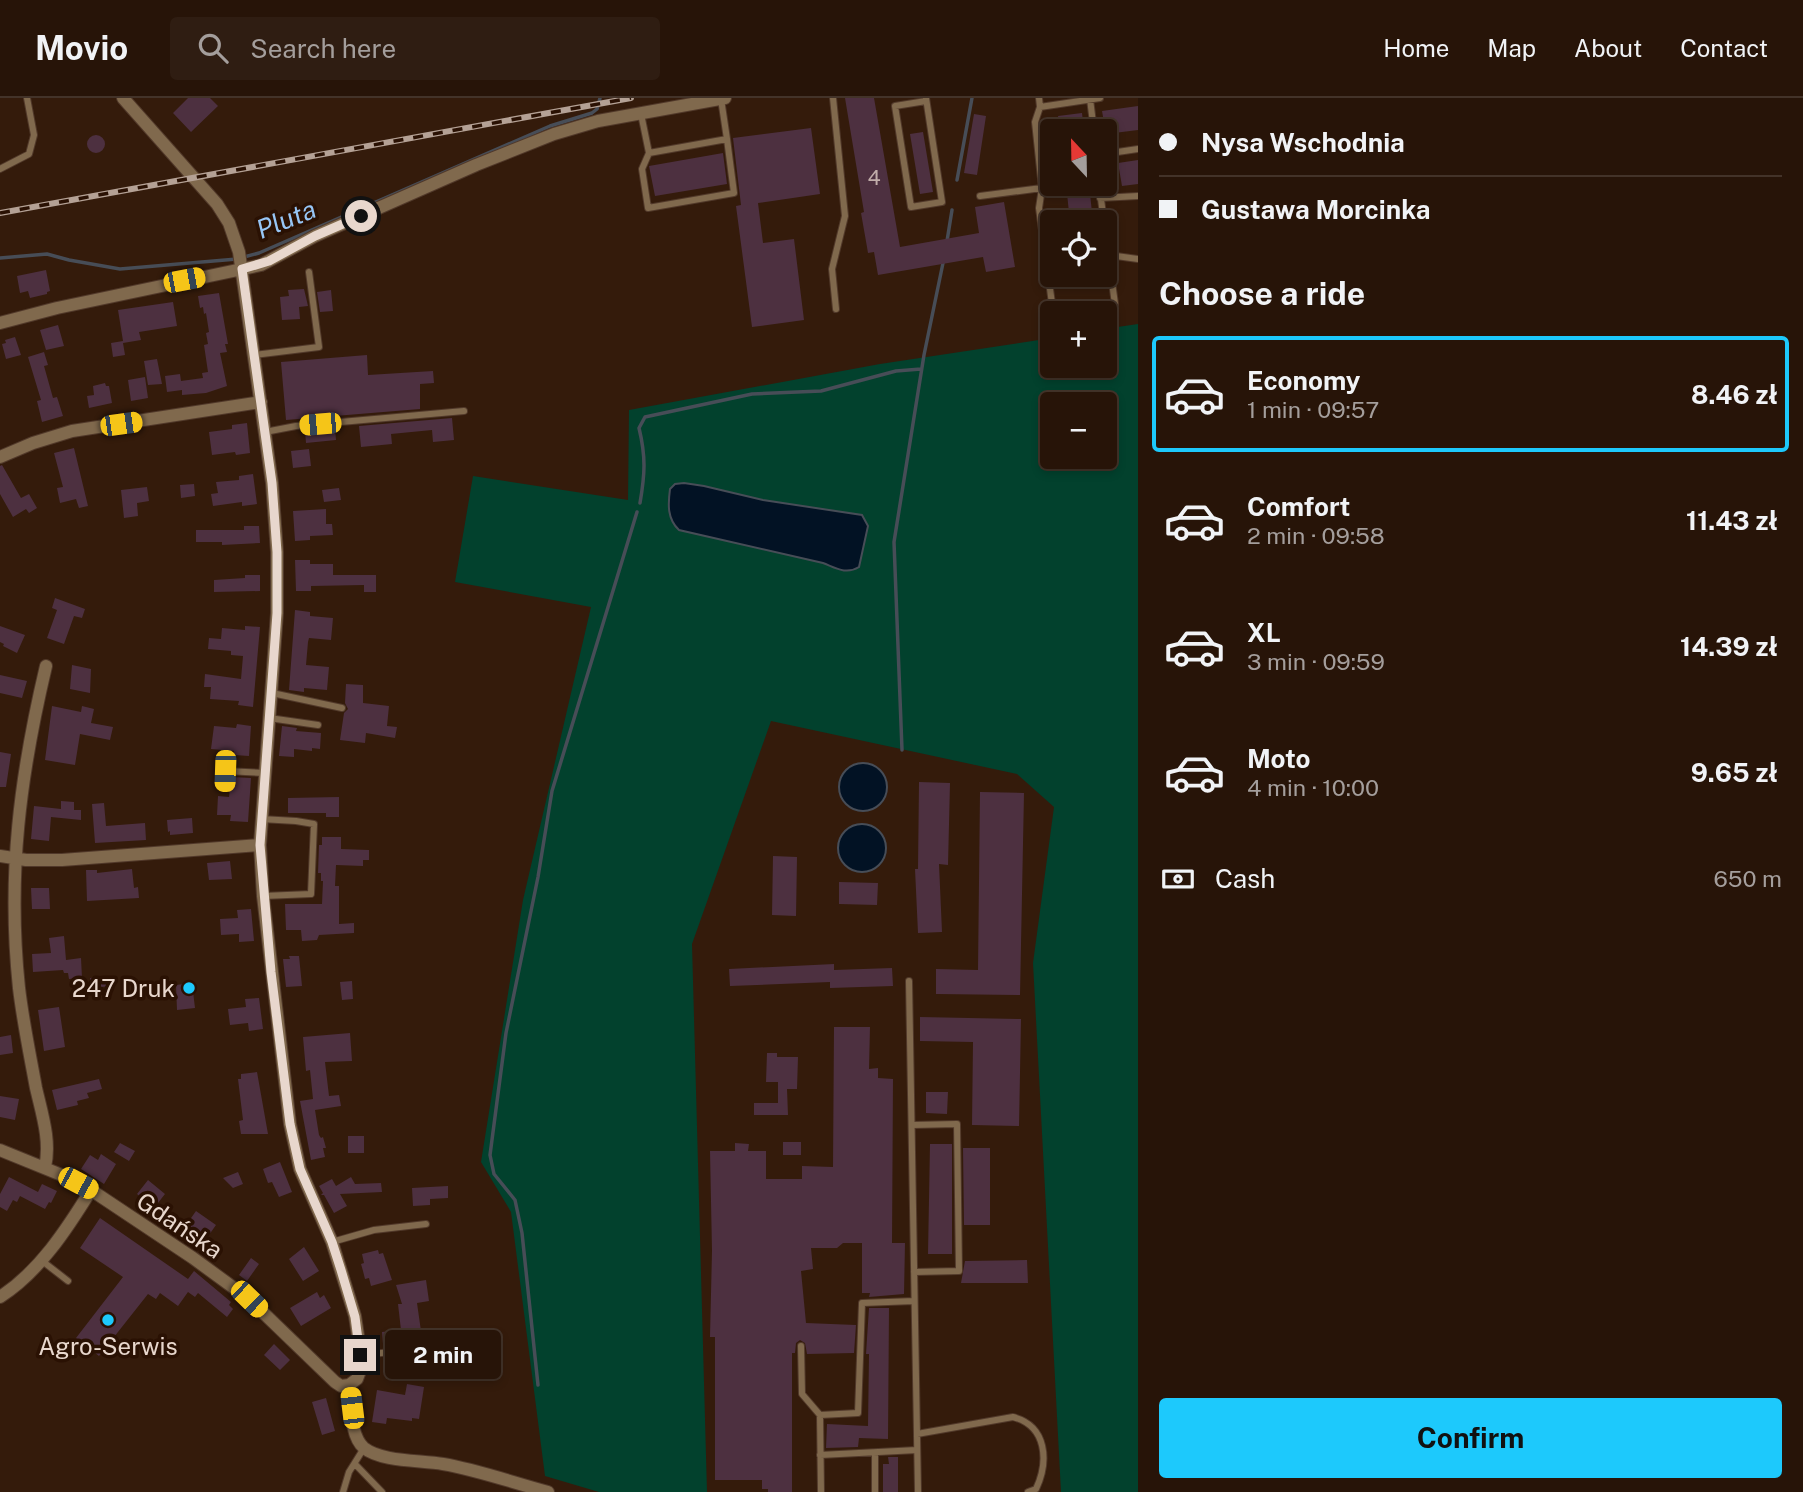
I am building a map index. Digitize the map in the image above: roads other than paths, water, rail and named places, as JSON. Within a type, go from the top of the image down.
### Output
[{"type":"street","points":[[123,98],[217,204],[229,223],[241,261],[272,483],[277,552],[277,613],[261,819],[263,896],[290,1124],[300,1169],[332,1242],[355,1317],[360,1371],[349,1385],[358,1441],[364,1448],[379,1456],[445,1464],[548,1492]]},
{"type":"street","points":[[0,323],[241,261],[269,261],[315,236],[476,165],[554,134],[598,121],[723,98]]},
{"type":"street","points":[[0,457],[72,431],[261,402]]},
{"type":"street","points":[[45,1167],[47,1143],[18,980],[14,919],[15,858],[25,770],[46,666]]},
{"type":"street","points":[[0,856],[62,860],[260,845]]},
{"type":"street","name":"Gdańska","points":[[0,1150],[45,1167],[91,1190],[193,1258],[249,1299],[335,1382],[341,1386],[349,1385]]},
{"type":"street","points":[[0,1297],[27,1277],[75,1217],[91,1190]]},
{"type":"lane","points":[[0,169],[29,155],[34,135],[27,98]]},
{"type":"lane","points":[[641,114],[649,153],[642,169],[648,208],[734,193],[723,98]]},
{"type":"lane","points":[[833,98],[845,216],[832,269],[836,309]]},
{"type":"lane","points":[[1039,98],[1040,107],[1035,122],[1040,169]]},
{"type":"lane","points":[[1040,107],[1100,98]]},
{"type":"lane","points":[[926,99],[942,202],[911,207],[895,106],[926,99]]},
{"type":"lane","points":[[1090,99],[1092,119]]},
{"type":"lane","points":[[649,153],[727,139]]},
{"type":"lane","points":[[1117,152],[1138,149]]},
{"type":"lane","points":[[980,196],[1040,188]]},
{"type":"lane","points":[[1041,196],[1039,208],[1052,301]]},
{"type":"lane","points":[[1102,210],[1101,198],[1138,196]]},
{"type":"lane","points":[[1117,256],[1138,259]]},
{"type":"lane","points":[[254,355],[319,347],[309,272]]},
{"type":"lane","points":[[265,432],[296,426],[464,411]]},
{"type":"lane","points":[[271,693],[342,708]]},
{"type":"lane","points":[[269,718],[318,725]]},
{"type":"lane","points":[[224,788],[225,771],[265,772]]},
{"type":"lane","points":[[261,819],[314,824],[311,894],[263,896]]},
{"type":"lane","points":[[909,981],[918,1492]]},
{"type":"lane","points":[[912,1125],[957,1124],[959,1272],[914,1272]]},
{"type":"lane","points":[[332,1242],[363,1233],[426,1224]]},
{"type":"lane","points":[[41,1260],[68,1281]]},
{"type":"lane","points":[[820,1415],[858,1413],[862,1303],[914,1301]]},
{"type":"lane","points":[[360,1355],[412,1350],[410,1336]]},
{"type":"lane","points":[[802,1346],[802,1394],[820,1415],[821,1492]]},
{"type":"lane","points":[[917,1434],[1013,1416],[1026,1420],[1038,1432],[1042,1446],[1043,1474],[1036,1489],[1028,1492]]},
{"type":"lane","points":[[343,1492],[349,1472],[364,1448]]},
{"type":"lane","points":[[820,1455],[917,1450]]},
{"type":"lane","points":[[875,1454],[875,1492]]},
{"type":"lane","points":[[355,1464],[382,1492]]},
{"type":"water","points":[[684,483],[763,500],[862,515],[868,526],[859,567],[841,570],[823,563],[679,530],[670,516],[669,495],[675,484]]},
{"type":"water","points":[[863,763],[880,770],[887,787],[880,804],[863,811],[846,804],[839,787],[846,770]]},
{"type":"water","points":[[862,824],[879,831],[886,848],[879,865],[862,872],[845,865],[838,848],[845,831]]},
{"type":"waterway","name":"Pluta","points":[[244,257],[259,253],[550,126],[592,113],[597,109],[600,98]]},
{"type":"waterway","points":[[957,180],[972,98]]},
{"type":"waterway","points":[[947,241],[952,210]]},
{"type":"waterway","name":"Pluta","points":[[0,258],[47,254],[120,269],[237,259]]},
{"type":"waterway","points":[[902,750],[894,542],[924,355],[943,263]]},
{"type":"waterway","points":[[640,503],[644,466],[639,428],[645,417],[752,394],[821,391],[896,371],[921,369]]},
{"type":"waterway","points":[[538,1385],[522,1233],[515,1200],[494,1174],[490,1155],[506,1033],[538,877],[552,791],[637,512]]},
{"type":"railway","points":[[0,213],[631,98]]},
{"type":"place","name":"247 Druk","points":[[189,988]]},
{"type":"place","name":"Agro-Serwis","points":[[108,1320]]}]
